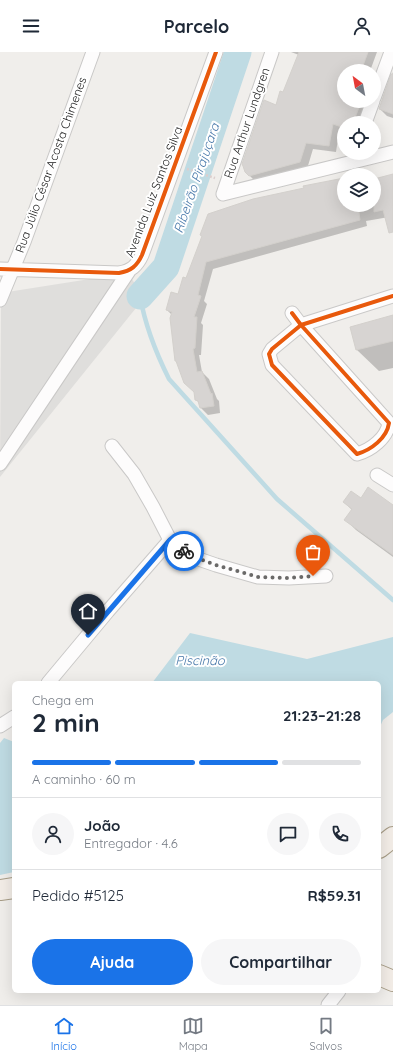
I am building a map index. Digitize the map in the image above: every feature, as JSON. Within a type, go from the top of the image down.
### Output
[{"type":"main road","points":[[381,846],[393,837]]},
{"type":"main road","points":[[0,890],[12,888]]},
{"type":"main road","points":[[381,976],[393,981]]},
{"type":"street","name":"Rua Júlio César Acosta Chimenes","points":[[0,300],[6,269],[93,52]]},
{"type":"street","name":"Avenida Luiz Santos Silva","points":[[6,269],[120,273],[129,271],[139,262],[216,52]]},
{"type":"street","name":"Rua Arthur Lundgren","points":[[272,52],[223,194],[342,160]]},
{"type":"street","points":[[381,80],[391,52]]},
{"type":"street","points":[[381,154],[393,152]]},
{"type":"street","points":[[0,464],[129,271]]},
{"type":"street","points":[[292,313],[301,325],[389,423],[388,431],[385,435],[367,451],[357,454],[351,450],[272,365],[269,354],[272,349],[301,325],[393,296]]},
{"type":"street","points":[[112,446],[134,474],[170,540],[188,555],[258,577],[289,578],[326,576]]},
{"type":"street","points":[[377,475],[393,485]]},
{"type":"street","points":[[50,681],[170,540]]},
{"type":"street","points":[[0,726],[12,718]]},
{"type":"street","points":[[328,1005],[337,993]]},
{"type":"path","points":[[186,169],[214,178]]},
{"type":"shaded area","points":[[128,273],[144,298],[0,477],[1,293]]},
{"type":"water","name":"Piscinão","points":[[190,633],[307,659],[393,637],[393,712],[383,720],[381,724],[381,681],[154,681]]},
{"type":"water","points":[[4,738],[12,741],[12,872],[0,875],[0,743]]},
{"type":"building","points":[[299,52],[368,52],[364,64],[337,64],[337,108],[359,108],[356,116],[337,116],[337,125],[333,124],[329,146],[306,143],[300,162],[249,176],[245,172],[242,164],[264,100],[276,105],[280,91],[283,92]]},
{"type":"building","points":[[391,74],[393,74],[393,114],[379,109],[381,108],[381,103]]},
{"type":"building","points":[[393,174],[393,232],[389,233],[383,210],[381,210],[381,177]]},
{"type":"building","points":[[337,179],[337,212],[359,212],[360,220],[206,262],[198,295],[201,296],[194,317],[197,317],[195,348],[193,349],[197,372],[202,371],[211,394],[212,393],[214,406],[200,408],[198,401],[195,400],[194,392],[184,383],[175,361],[170,318],[172,312],[166,310],[171,292],[178,294],[183,277],[186,278],[202,236],[200,235],[208,214],[253,199],[304,188],[303,186]]},
{"type":"building","points":[[393,315],[393,341],[356,350],[350,327]]},
{"type":"building","points":[[368,487],[393,505],[393,555],[344,520],[352,509],[343,502],[351,491],[361,498]]},
{"type":"waterway","name":"Ribeirão Pirajuçara","points":[[140,296],[166,267],[238,52]]},
{"type":"waterway","points":[[140,296],[152,339],[169,379],[277,499],[393,600]]},
{"type":"cycle path","points":[[0,269],[119,273],[127,271],[136,265],[142,255],[216,52]]},
{"type":"cycle path","points":[[292,313],[301,325],[389,423],[385,434],[378,443],[368,450],[357,454],[272,365],[269,354],[272,349],[301,325],[393,296]]},
{"type":"way so far","points":[[184,551],[188,555],[216,565],[258,577],[289,578],[313,576]]},
{"type":"route","points":[[88,635],[170,540],[184,551]]}]
